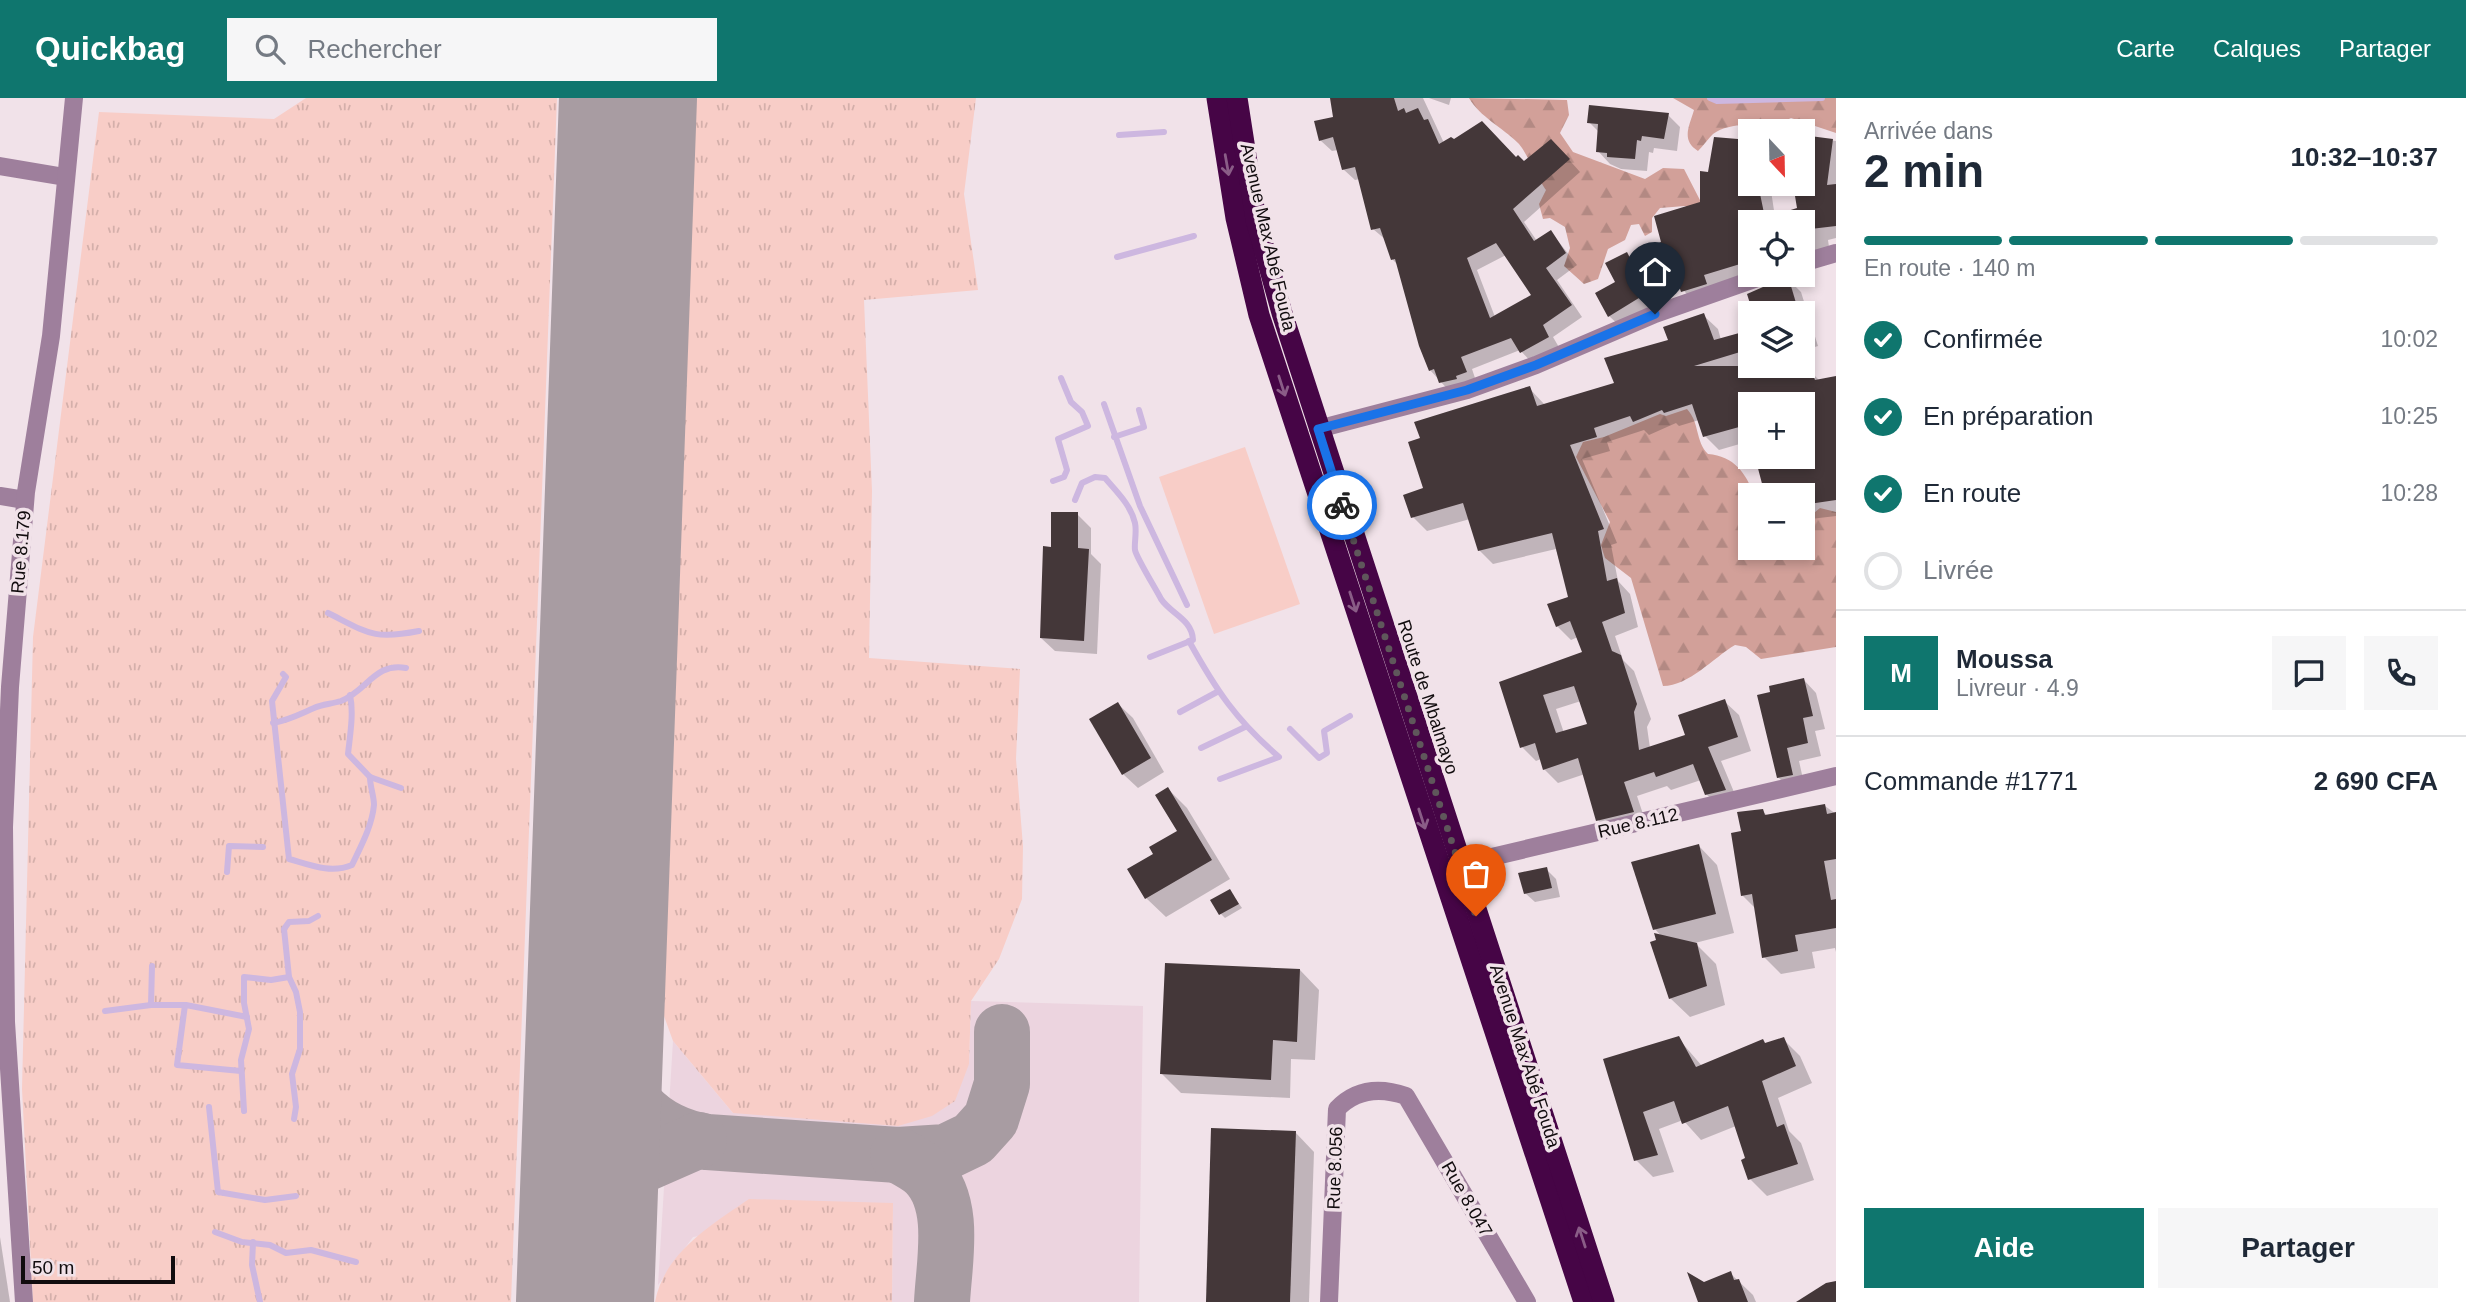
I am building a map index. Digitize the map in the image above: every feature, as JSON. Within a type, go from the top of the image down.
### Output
[{"type":"highway","name":"Avenue Max Abé Fouda","points":[[1217,98],[1236,218],[1259,316],[1449,867],[1584,1302]]},
{"type":"highway","name":"Route de Mbalmayo","points":[[1237,98],[1256,220],[1449,867],[1604,1302]]},
{"type":"street","name":"Rue 8.179","points":[[24,1302],[6,1022],[2,827],[25,500],[51,336],[74,98]]},
{"type":"street","points":[[0,166],[65,177]]},
{"type":"street","points":[[1815,259],[1836,253]]},
{"type":"street","points":[[1318,429],[1467,390],[1548,360],[1655,314],[1738,285]]},
{"type":"street","points":[[0,496],[25,500]]},
{"type":"street","name":"Rue 8.112","points":[[1449,867],[1836,776]]},
{"type":"street","name":"Rue 8.056","points":[[1329,1302],[1337,1110],[1350,1096],[1388,1090],[1406,1096]]},
{"type":"street","name":"Rue 8.047","points":[[1406,1096],[1527,1302]]},
{"type":"shaded area","points":[[971,1001],[1143,1006],[1139,1302],[892,1302],[893,1204],[693,1237],[658,1285],[673,1041],[733,1113],[969,1064]]},
{"type":"green space","points":[[306,98],[557,98],[511,1302],[33,1302],[22,1089],[33,637],[99,112],[274,119]]},
{"type":"green space","points":[[689,98],[976,98],[964,194],[978,290],[864,300],[872,491],[869,658],[1020,669],[1016,759],[1023,846],[1022,899],[999,959],[971,1001],[969,1064],[955,1101],[932,1116],[898,1126],[733,1113],[673,1041],[655,991]]},
{"type":"green space","points":[[1469,98],[1567,100],[1569,115],[1560,133],[1573,152],[1645,179],[1663,168],[1684,169],[1702,204],[1698,212],[1685,206],[1660,208],[1652,218],[1652,232],[1645,236],[1639,224],[1631,225],[1625,240],[1608,249],[1598,279],[1584,284],[1564,266],[1570,248],[1565,227],[1550,218],[1543,219],[1539,204],[1546,190],[1524,151],[1512,137],[1479,111]]},
{"type":"green space","points":[[1673,98],[1836,98],[1836,133],[1815,126],[1815,119],[1738,119],[1738,125],[1713,134],[1698,151],[1688,138],[1694,110]]},
{"type":"green space","points":[[1687,409],[1708,454],[1732,462],[1749,483],[1738,483],[1738,560],[1815,560],[1815,512],[1820,508],[1836,512],[1836,647],[1761,659],[1746,647],[1735,645],[1691,676],[1673,685],[1663,686],[1631,578],[1605,558],[1601,545],[1610,522],[1576,457],[1583,442],[1604,437],[1660,414],[1666,416]]},
{"type":"green space","points":[[1245,447],[1300,604],[1214,634],[1159,477]]},
{"type":"green space","points":[[749,1199],[893,1203],[892,1302],[655,1302],[668,1269],[679,1255],[705,1230]]},
{"type":"building","points":[[1330,98],[1394,98],[1398,111],[1404,108],[1406,113],[1418,108],[1424,120],[1428,119],[1439,144],[1451,137],[1454,139],[1482,121],[1516,157],[1518,155],[1524,161],[1551,139],[1570,159],[1513,209],[1534,241],[1551,230],[1566,253],[1546,268],[1572,305],[1543,325],[1549,337],[1520,353],[1511,338],[1461,357],[1467,372],[1456,376],[1457,379],[1439,383],[1434,369],[1429,371],[1419,346],[1395,259],[1391,260],[1380,228],[1371,230],[1355,167],[1342,170],[1333,137],[1319,141],[1314,121],[1333,117]],"holes":[[[1496,243],[1531,295],[1490,318],[1467,258]]]},
{"type":"building","points":[[1589,105],[1669,113],[1664,139],[1642,136],[1641,141],[1637,140],[1635,159],[1607,157],[1607,153],[1596,152],[1598,124],[1587,123]]},
{"type":"building","points":[[1714,137],[1738,139],[1738,196],[1760,196],[1763,210],[1738,210],[1738,265],[1704,275],[1707,284],[1681,292],[1675,273],[1645,289],[1647,293],[1608,317],[1595,293],[1615,282],[1605,263],[1627,252],[1630,258],[1661,242],[1654,216],[1700,202],[1700,171],[1708,172]]},
{"type":"building","points":[[1815,137],[1833,139],[1827,185],[1836,184],[1836,226],[1815,228],[1815,210],[1791,210],[1797,208],[1795,196],[1815,196]]},
{"type":"building","points":[[1763,287],[1791,287],[1795,301],[1749,301],[1747,294]]},
{"type":"building","points":[[1704,313],[1714,340],[1738,333],[1738,353],[1694,366],[1738,366],[1738,378],[1815,380],[1836,376],[1836,500],[1815,503],[1815,483],[1762,483],[1758,469],[1815,469],[1815,392],[1738,392],[1738,427],[1703,437],[1692,404],[1664,413],[1662,410],[1633,422],[1630,416],[1594,428],[1597,437],[1570,445],[1604,529],[1598,531],[1607,581],[1617,578],[1625,613],[1602,622],[1612,651],[1621,655],[1637,704],[1634,712],[1639,750],[1685,735],[1678,715],[1725,699],[1738,737],[1708,747],[1726,790],[1705,795],[1693,764],[1656,777],[1654,772],[1624,782],[1634,812],[1596,821],[1578,758],[1543,770],[1535,743],[1520,748],[1499,682],[1582,652],[1570,621],[1556,627],[1547,604],[1568,597],[1552,533],[1478,551],[1463,503],[1411,518],[1403,495],[1423,488],[1408,442],[1420,438],[1414,422],[1530,386],[1537,406],[1614,383],[1604,358],[1668,340],[1663,327]],"holes":[[[1574,686],[1587,724],[1556,733],[1543,695]]]},
{"type":"building","points":[[1051,512],[1078,512],[1078,548],[1089,549],[1084,641],[1040,638],[1043,546],[1051,547]]},
{"type":"building","points":[[1804,678],[1813,716],[1803,718],[1808,743],[1787,748],[1793,775],[1777,778],[1757,695],[1770,692],[1769,686]]},
{"type":"building","points":[[1118,702],[1151,758],[1122,775],[1089,719]]},
{"type":"building","points":[[1168,787],[1212,860],[1145,899],[1127,869],[1153,854],[1149,847],[1177,831],[1155,795]]},
{"type":"building","points":[[1825,804],[1827,814],[1836,812],[1836,859],[1824,861],[1831,900],[1836,899],[1836,928],[1795,935],[1798,951],[1762,958],[1752,894],[1741,896],[1731,833],[1741,831],[1737,812],[1763,809],[1765,815]]},
{"type":"building","points":[[1699,844],[1716,914],[1653,930],[1631,862]]},
{"type":"building","points":[[1547,867],[1552,888],[1524,894],[1518,873]]},
{"type":"building","points":[[1230,889],[1239,904],[1219,915],[1210,900]]},
{"type":"building","points":[[1654,933],[1697,943],[1707,986],[1669,999],[1650,942],[1656,940]]},
{"type":"building","points":[[1165,963],[1300,969],[1297,1042],[1273,1040],[1271,1080],[1160,1074]]},
{"type":"building","points":[[1679,1036],[1696,1067],[1763,1039],[1765,1043],[1784,1037],[1796,1066],[1762,1081],[1777,1127],[1784,1124],[1798,1164],[1748,1180],[1741,1160],[1745,1158],[1728,1106],[1682,1124],[1674,1101],[1643,1112],[1658,1155],[1634,1161],[1603,1059]]},
{"type":"building","points":[[1211,1128],[1296,1131],[1290,1302],[1206,1302]]},
{"type":"building","points":[[1731,1271],[1734,1280],[1739,1279],[1748,1302],[1698,1302],[1687,1272],[1704,1282]]},
{"type":"building","points":[[1836,1281],[1836,1302],[1796,1302],[1826,1283]]},
{"type":"waterway","points":[[1710,98],[1717,101],[1822,98]]},
{"type":"waterway","points":[[1119,135],[1164,132]]},
{"type":"waterway","points":[[1117,257],[1194,236]]},
{"type":"waterway","points":[[1053,481],[1064,477],[1067,470],[1058,439],[1088,426],[1082,412],[1071,402],[1061,378]]},
{"type":"waterway","points":[[1104,404],[1140,506],[1187,605]]},
{"type":"waterway","points":[[1114,437],[1144,427],[1139,410]]},
{"type":"waterway","points":[[1075,500],[1082,483],[1095,477],[1105,478],[1133,516],[1136,526],[1135,550],[1161,599],[1185,622],[1192,633],[1193,640],[1150,657]]},
{"type":"waterway","points":[[328,613],[353,626],[381,635],[419,631]]},
{"type":"waterway","points":[[1189,641],[1228,704],[1279,757],[1220,779]]},
{"type":"waterway","points":[[273,723],[341,701],[386,669],[406,668]]},
{"type":"waterway","points":[[283,674],[286,677],[272,701],[289,859],[328,869],[352,865],[366,836],[373,813],[370,777]]},
{"type":"waterway","points":[[1180,712],[1217,692]]},
{"type":"waterway","points":[[350,695],[352,717],[348,754],[370,777],[401,788]]},
{"type":"waterway","points":[[1290,729],[1319,758],[1327,753],[1324,731],[1350,716]]},
{"type":"waterway","points":[[1201,748],[1245,727]]},
{"type":"waterway","points":[[227,872],[229,846],[263,847]]},
{"type":"waterway","points":[[294,1119],[296,1107],[292,1074],[300,1049],[300,1012],[296,992],[289,977],[284,929],[289,922],[309,921],[318,916]]},
{"type":"waterway","points":[[151,1005],[152,966]]},
{"type":"waterway","points":[[244,1111],[241,1060],[249,1029],[244,1003],[244,977],[271,980],[289,977]]},
{"type":"waterway","points":[[105,1011],[151,1005],[186,1005],[247,1017]]},
{"type":"waterway","points":[[185,1005],[177,1065],[241,1071]]},
{"type":"waterway","points":[[209,1107],[218,1192],[265,1200],[296,1196]]},
{"type":"waterway","points":[[215,1232],[242,1242],[270,1245],[286,1253],[311,1250],[356,1262]]},
{"type":"waterway","points":[[253,1242],[252,1265],[260,1302]]},
{"type":"taxiway","points":[[594,1034],[614,1073],[636,1105],[665,1128],[684,1136],[707,1142],[898,1155],[946,1152],[973,1139],[991,1119],[1002,1084],[1002,1032]]},
{"type":"taxiway","points":[[587,1236],[616,1189],[642,1165],[699,1140]]},
{"type":"taxiway","points":[[898,1155],[926,1173],[936,1186],[942,1201],[946,1234],[942,1302]]},
{"type":"runway","points":[[585,1302],[628,98]]},
{"type":"way so far","points":[[1342,505],[1476,916]]},
{"type":"route","points":[[1342,505],[1318,429],[1403,409],[1467,390],[1593,342],[1655,314]]}]
